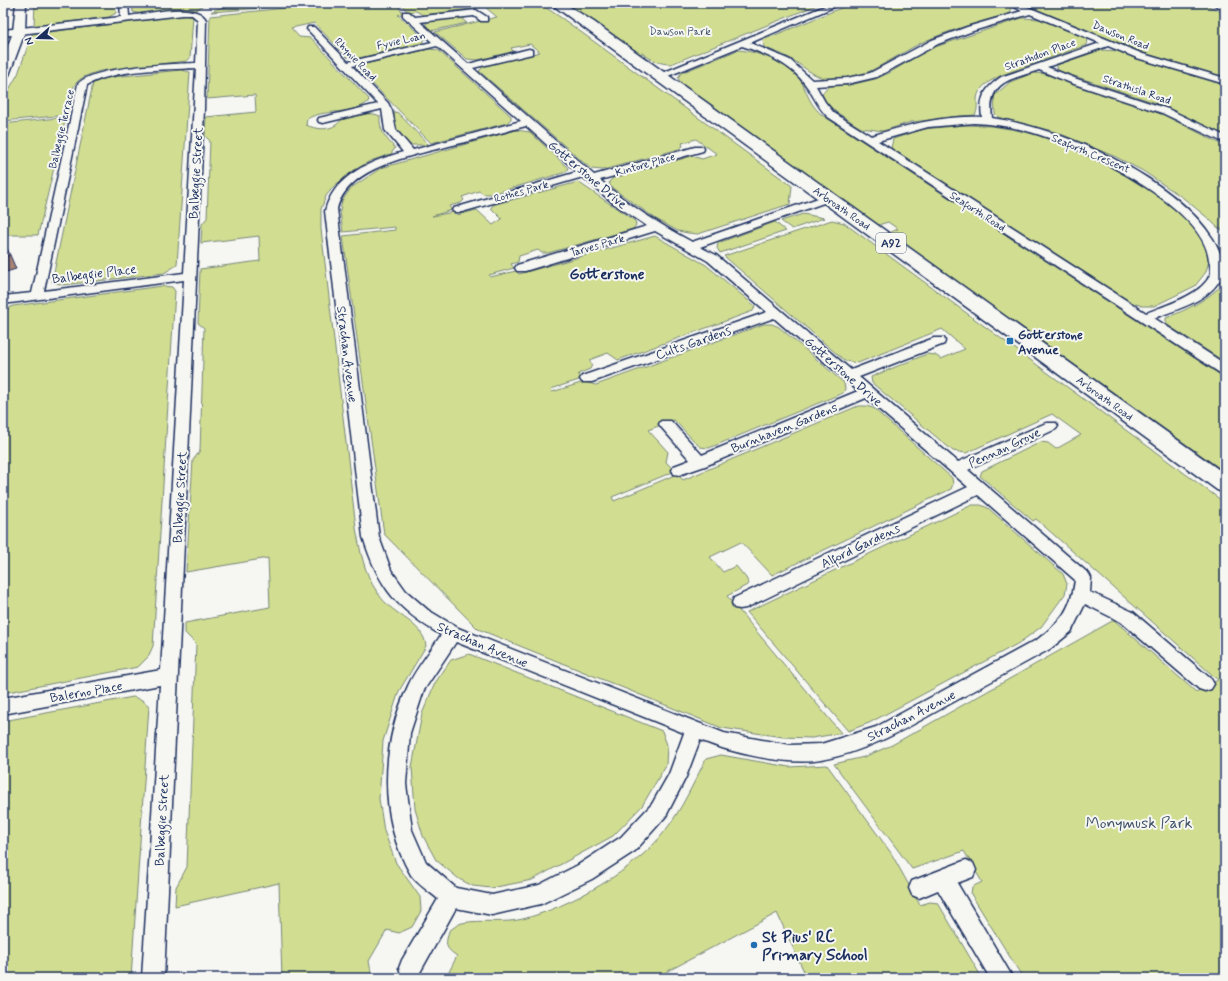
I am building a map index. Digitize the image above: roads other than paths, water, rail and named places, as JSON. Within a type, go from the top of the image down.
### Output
[{"type":"main road","name":"Arbroath Road","points":[[556,3],[590,25],[1225,485]]},
{"type":"street","points":[[3,75],[19,32],[22,3]]},
{"type":"street","points":[[3,33],[125,19],[124,3]]},
{"type":"street","points":[[660,76],[839,3]]},
{"type":"street","name":"Dawson Road","points":[[1011,3],[1140,56],[1225,81]]},
{"type":"street","points":[[1216,3],[1225,7]]},
{"type":"street","points":[[810,84],[842,82],[870,76],[883,71],[911,53],[937,41],[1030,11]]},
{"type":"street","name":"Balbeggie Street","points":[[125,19],[183,12],[194,13],[200,16],[202,20],[199,109],[153,978]]},
{"type":"street","name":"Gotterstone Drive","points":[[484,19],[476,13],[409,17],[617,201],[656,227],[712,258],[869,392],[1083,578],[1081,595]]},
{"type":"street","name":"Rhynie Road","points":[[310,29],[384,105]]},
{"type":"street","name":"Fyvie Loan","points":[[345,65],[439,43]]},
{"type":"street","name":"Seaforth Road","points":[[743,43],[792,65],[810,84],[822,107],[831,115],[1225,370]]},
{"type":"street","name":"Strathdon Place","points":[[987,121],[985,103],[987,94],[994,86],[1004,79],[1108,43]]},
{"type":"street","points":[[466,67],[528,52]]},
{"type":"street","name":"Balbeggie Terrace","points":[[37,296],[83,84],[87,80],[105,75],[200,65]]},
{"type":"street","name":"Strathisla Road","points":[[1040,67],[1074,81],[1143,102],[1225,140]]},
{"type":"street","points":[[323,120],[384,105],[389,113],[388,125],[392,134],[411,154]]},
{"type":"street","name":"Seaforth Crescent","points":[[870,140],[915,126],[935,122],[987,121],[1040,132],[1097,154],[1131,170],[1184,205],[1202,221],[1218,238],[1220,255],[1218,274],[1206,289],[1188,300],[1144,318]]},
{"type":"street","name":"Strachan Avenue","points":[[528,122],[387,160],[369,168],[350,181],[336,196],[331,211],[372,537],[378,562],[391,586],[417,612],[452,633],[723,741],[790,753],[821,752],[854,744],[882,733],[1044,644],[1065,627],[1081,595]]},
{"type":"street","name":"Kintore Place","points":[[588,176],[699,149]]},
{"type":"street","name":"Rothes Park","points":[[458,210],[588,176]]},
{"type":"street","points":[[691,246],[828,198]]},
{"type":"street","name":"Tarves Park","points":[[521,268],[656,227]]},
{"type":"street","points":[[529,254],[538,263]]},
{"type":"street","name":"Balbeggie Place","points":[[3,300],[189,276]]},
{"type":"street","name":"Cults Gardens","points":[[587,379],[776,313]]},
{"type":"street","points":[[849,376],[939,340]]},
{"type":"street","points":[[600,360],[610,371]]},
{"type":"street","name":"Burnhaven Gardens","points":[[679,470],[869,392]]},
{"type":"street","points":[[666,424],[700,462]]},
{"type":"street","name":"Pennan Grove","points":[[957,469],[1051,426]]},
{"type":"street","name":"Alford Gardens","points":[[740,603],[980,488]]},
{"type":"street","points":[[1081,595],[1127,617],[1205,684]]},
{"type":"street","points":[[452,633],[416,688],[401,733],[396,784],[402,830],[419,869],[451,897],[492,905],[541,894],[584,872],[628,844],[659,810],[677,777],[694,730]]},
{"type":"street","name":"Balerno Place","points":[[3,706],[169,676]]},
{"type":"street","points":[[919,888],[966,870]]},
{"type":"street","points":[[943,879],[1002,978]]},
{"type":"street","points":[[410,968],[451,897]]},
{"type":"place","name":"Gotterstone Avenue","points":[[1010,341]]},
{"type":"place","name":"St Pius' RC Primary School","points":[[754,945]]},
{"type":"district","name":"Gotterstone","points":[[607,274]]},
{"type":"park label","name":"Dawson Park","points":[[680,31]]},
{"type":"park label","name":"Monymusk Park","points":[[1139,822]]}]
